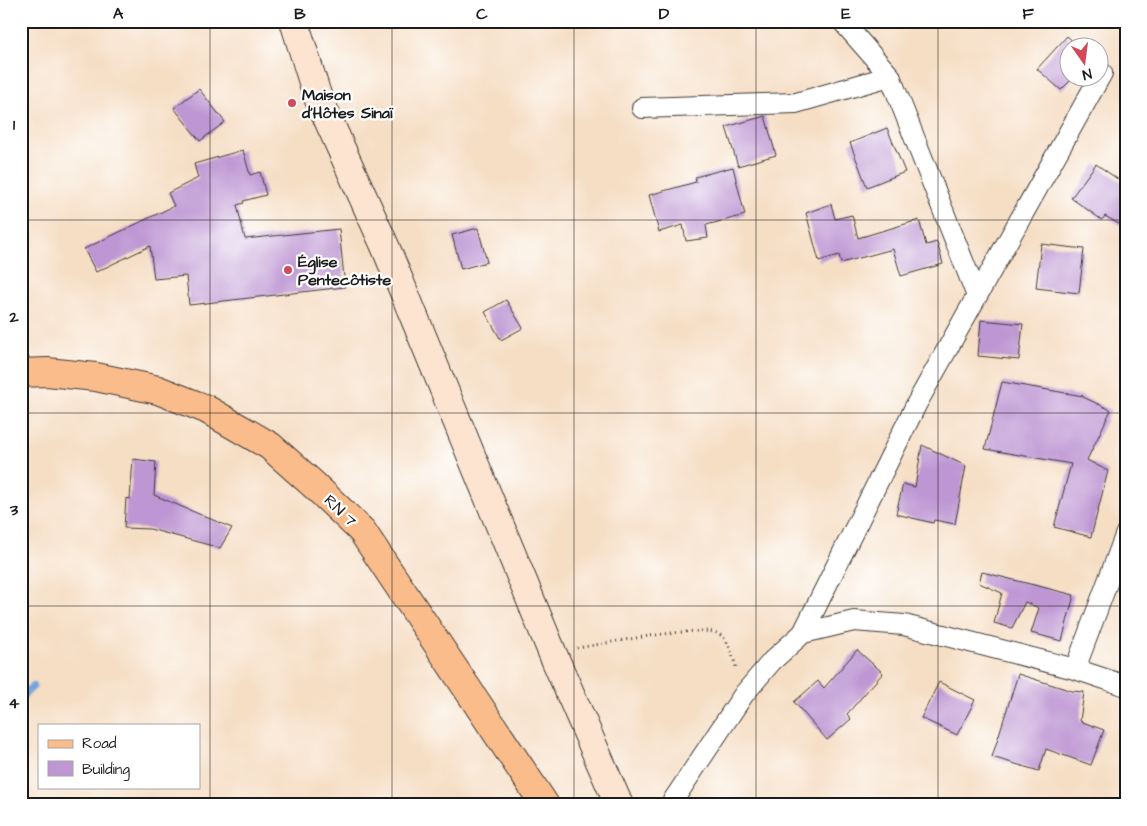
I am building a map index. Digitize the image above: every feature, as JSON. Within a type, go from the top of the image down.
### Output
[{"type":"main road","points":[[294,21],[317,95],[385,246],[552,652],[619,805]]},
{"type":"main road","name":"RN 7","points":[[21,372],[47,372],[96,377],[158,390],[206,410],[270,446],[316,486],[362,531],[545,805]]},
{"type":"street","points":[[842,21],[890,76],[976,296]]},
{"type":"street","points":[[642,108],[796,103],[890,76]]},
{"type":"street","points":[[670,805],[744,694],[772,661],[803,633],[917,403],[1094,88]]},
{"type":"street","points":[[1075,670],[1126,533]]},
{"type":"street","points":[[803,633],[854,621],[904,625],[1075,670],[1126,686]]},
{"type":"path","points":[[552,652],[670,634],[700,632],[717,634],[725,640],[731,650],[744,694]]},
{"type":"building","points":[[1060,44],[1060,88],[1063,88],[1061,90],[1037,69]]},
{"type":"building","points":[[199,89],[225,122],[200,141],[174,108]]},
{"type":"building","points":[[765,116],[776,155],[738,166],[726,127]]},
{"type":"building","points":[[887,128],[905,172],[867,187],[850,143]]},
{"type":"building","points":[[243,150],[250,175],[260,172],[266,195],[243,201],[244,203],[237,205],[245,239],[339,229],[345,287],[189,305],[186,276],[154,279],[150,246],[96,272],[84,249],[174,206],[168,193],[198,178],[194,164]]},
{"type":"building","points":[[1096,164],[1126,185],[1126,228],[1105,216],[1102,220],[1071,198]]},
{"type":"building","points":[[733,167],[745,215],[706,225],[708,238],[686,241],[683,225],[659,232],[649,195],[696,182],[695,177]]},
{"type":"building","points":[[831,204],[835,219],[852,215],[858,238],[919,220],[926,245],[937,242],[943,264],[901,276],[893,249],[841,263],[839,255],[819,261],[806,213]]},
{"type":"building","points":[[478,228],[487,262],[461,269],[452,235]]},
{"type":"building","points":[[1041,244],[1084,249],[1079,293],[1036,288]]},
{"type":"building","points":[[506,300],[523,328],[501,340],[485,312]]},
{"type":"building","points":[[981,320],[1023,324],[1019,360],[978,356]]},
{"type":"building","points":[[1002,382],[1083,396],[1111,410],[1087,460],[1108,471],[1091,537],[1054,527],[1071,464],[985,449]]},
{"type":"building","points":[[922,445],[966,466],[955,524],[934,520],[933,523],[896,514],[903,484],[915,487]]},
{"type":"building","points":[[133,459],[156,462],[154,495],[232,528],[220,548],[150,529],[124,528],[126,498],[130,499]]},
{"type":"building","points":[[982,572],[1074,595],[1062,641],[1031,633],[1039,608],[1025,602],[1012,628],[994,623],[1002,593],[979,583]]},
{"type":"building","points":[[857,650],[883,673],[847,714],[851,719],[827,740],[794,702],[818,681],[824,688]]},
{"type":"building","points":[[1018,674],[1072,691],[1084,692],[1080,721],[1104,730],[1091,765],[1046,749],[1039,771],[992,757]]},
{"type":"building","points":[[939,682],[975,700],[957,735],[921,718]]},
{"type":"waterway","points":[[21,697],[33,686]]},
{"type":"place","name":"Maison d'Hôtes Sinaï","points":[[292,103]]},
{"type":"place","name":"Église Pentecôtiste","points":[[288,270]]}]
